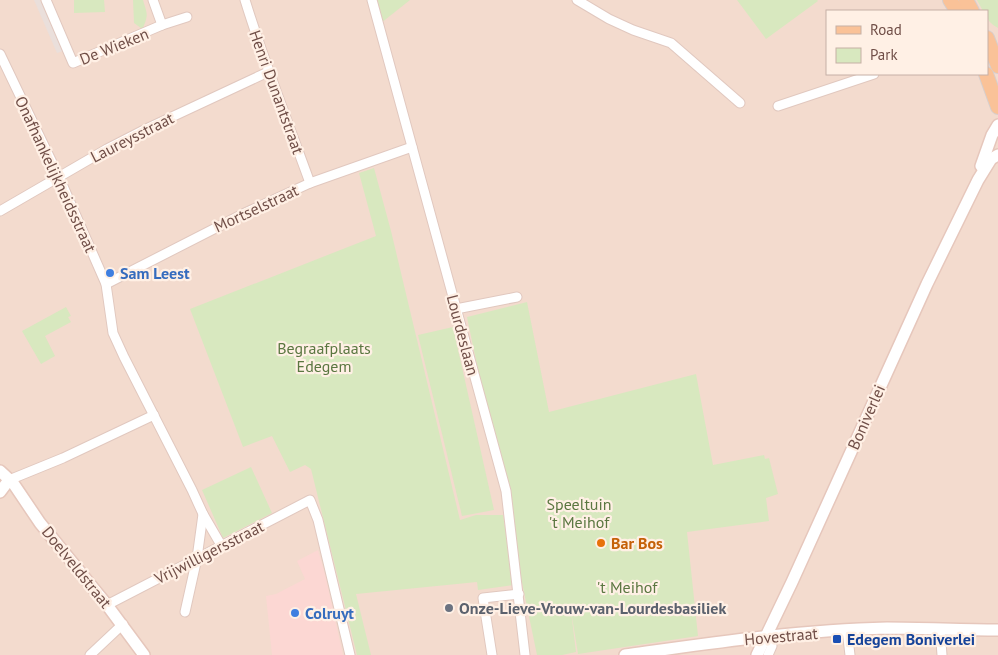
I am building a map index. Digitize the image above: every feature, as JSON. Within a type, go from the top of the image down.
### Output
[{"type":"main road","points":[[991,41],[998,66]]},
{"type":"main road","points":[[986,75],[998,107]]},
{"type":"main road","name":"Boniverlei","points":[[757,655],[769,641],[792,582],[927,284],[978,180],[992,147],[998,125]]},
{"type":"main road","name":"Boniverlei","points":[[978,180],[991,159],[998,155]]},
{"type":"main road","points":[[0,492],[3,475]]},
{"type":"main road","name":"Doelveldstraat","points":[[3,475],[13,483],[40,523],[122,624],[144,655]]},
{"type":"main road","name":"Hovestraat","points":[[625,655],[769,641],[847,630],[887,628],[998,630]]},
{"type":"street","name":"De Wieken","points":[[46,0],[73,63],[162,25],[187,17]]},
{"type":"street","name":"De Wieken","points":[[153,0],[162,25]]},
{"type":"street","name":"Henri Dunantstraat","points":[[245,0],[268,72],[310,183]]},
{"type":"street","name":"Lourdeslaan","points":[[372,0],[506,491],[525,655]]},
{"type":"street","points":[[577,0],[609,19],[633,30],[671,43],[740,103]]},
{"type":"street","name":"Onafhankelijkheidsstraat","points":[[0,54],[59,176],[106,284],[113,333],[125,360],[202,514],[221,545]]},
{"type":"street","name":"Laureysstraat","points":[[0,211],[59,176],[146,129],[268,72]]},
{"type":"street","points":[[778,106],[871,75]]},
{"type":"street","name":"Mortselstraat","points":[[106,284],[247,212],[310,183],[412,147]]},
{"type":"street","points":[[456,309],[518,297]]},
{"type":"street","points":[[3,475],[63,458],[154,415]]},
{"type":"street","name":"Vrijwilligersstraat","points":[[107,605],[310,500],[318,520],[350,655]]},
{"type":"street","points":[[185,612],[197,558],[202,514]]},
{"type":"street","points":[[492,655],[483,598],[518,594]]},
{"type":"street","points":[[90,655],[122,624]]},
{"type":"street","points":[[940,629],[942,655]]},
{"type":"street","points":[[847,630],[850,655]]},
{"type":"street","name":"Boniverlei","points":[[768,655],[769,641]]},
{"type":"shaded area","points":[[0,0],[998,0],[998,655],[0,655]]},
{"type":"shaded area","points":[[34,0],[40,0],[63,51],[57,53]]},
{"type":"shaded area","name":"Colruyt","points":[[318,550],[343,655],[272,655],[266,596],[276,594],[305,579],[297,561]]},
{"type":"green space","points":[[74,0],[104,0],[105,12],[74,13]]},
{"type":"green space","points":[[133,0],[143,0],[147,14],[143,28],[134,23]]},
{"type":"green space","points":[[375,0],[410,0],[381,23]]},
{"type":"green space","points":[[737,0],[817,0],[818,1],[766,39]]},
{"type":"green space","points":[[977,0],[998,0],[998,28],[990,21],[988,10],[982,10]]},
{"type":"green space","name":"Begraafplaats Edegem","points":[[374,168],[391,231],[460,520],[476,515],[503,515],[514,585],[478,590],[477,582],[356,594],[371,655],[357,655],[311,469],[305,465],[290,472],[272,436],[243,447],[190,309],[376,236],[359,173]]},
{"type":"green space","points":[[527,302],[549,412],[696,374],[713,465],[764,455],[765,459],[769,458],[778,494],[766,498],[769,521],[687,532],[698,636],[578,654],[571,611],[576,652],[562,655],[537,655],[467,317]]},
{"type":"green space","points":[[66,307],[71,316],[68,317],[71,322],[45,336],[55,356],[41,364],[22,331]]},
{"type":"green space","points":[[453,327],[494,510],[462,516],[418,335]]},
{"type":"green space","points":[[251,467],[272,513],[223,538],[202,490]]},
{"type":"place","name":"Sam Leest","points":[[110,273]]},
{"type":"place","name":"Bar Bos","points":[[601,543]]},
{"type":"place","name":"Onze-Lieve-Vrouw-van-Lourdesbasiliek","points":[[449,608]]},
{"type":"place","name":"Colruyt","points":[[295,613]]},
{"type":"place","name":"Edegem Boniverlei","points":[[837,639]]},
{"type":"park label","name":"Speeltuin 't Meihof","points":[[579,513]]},
{"type":"park label","name":"'t Meihof","points":[[627,587]]}]
